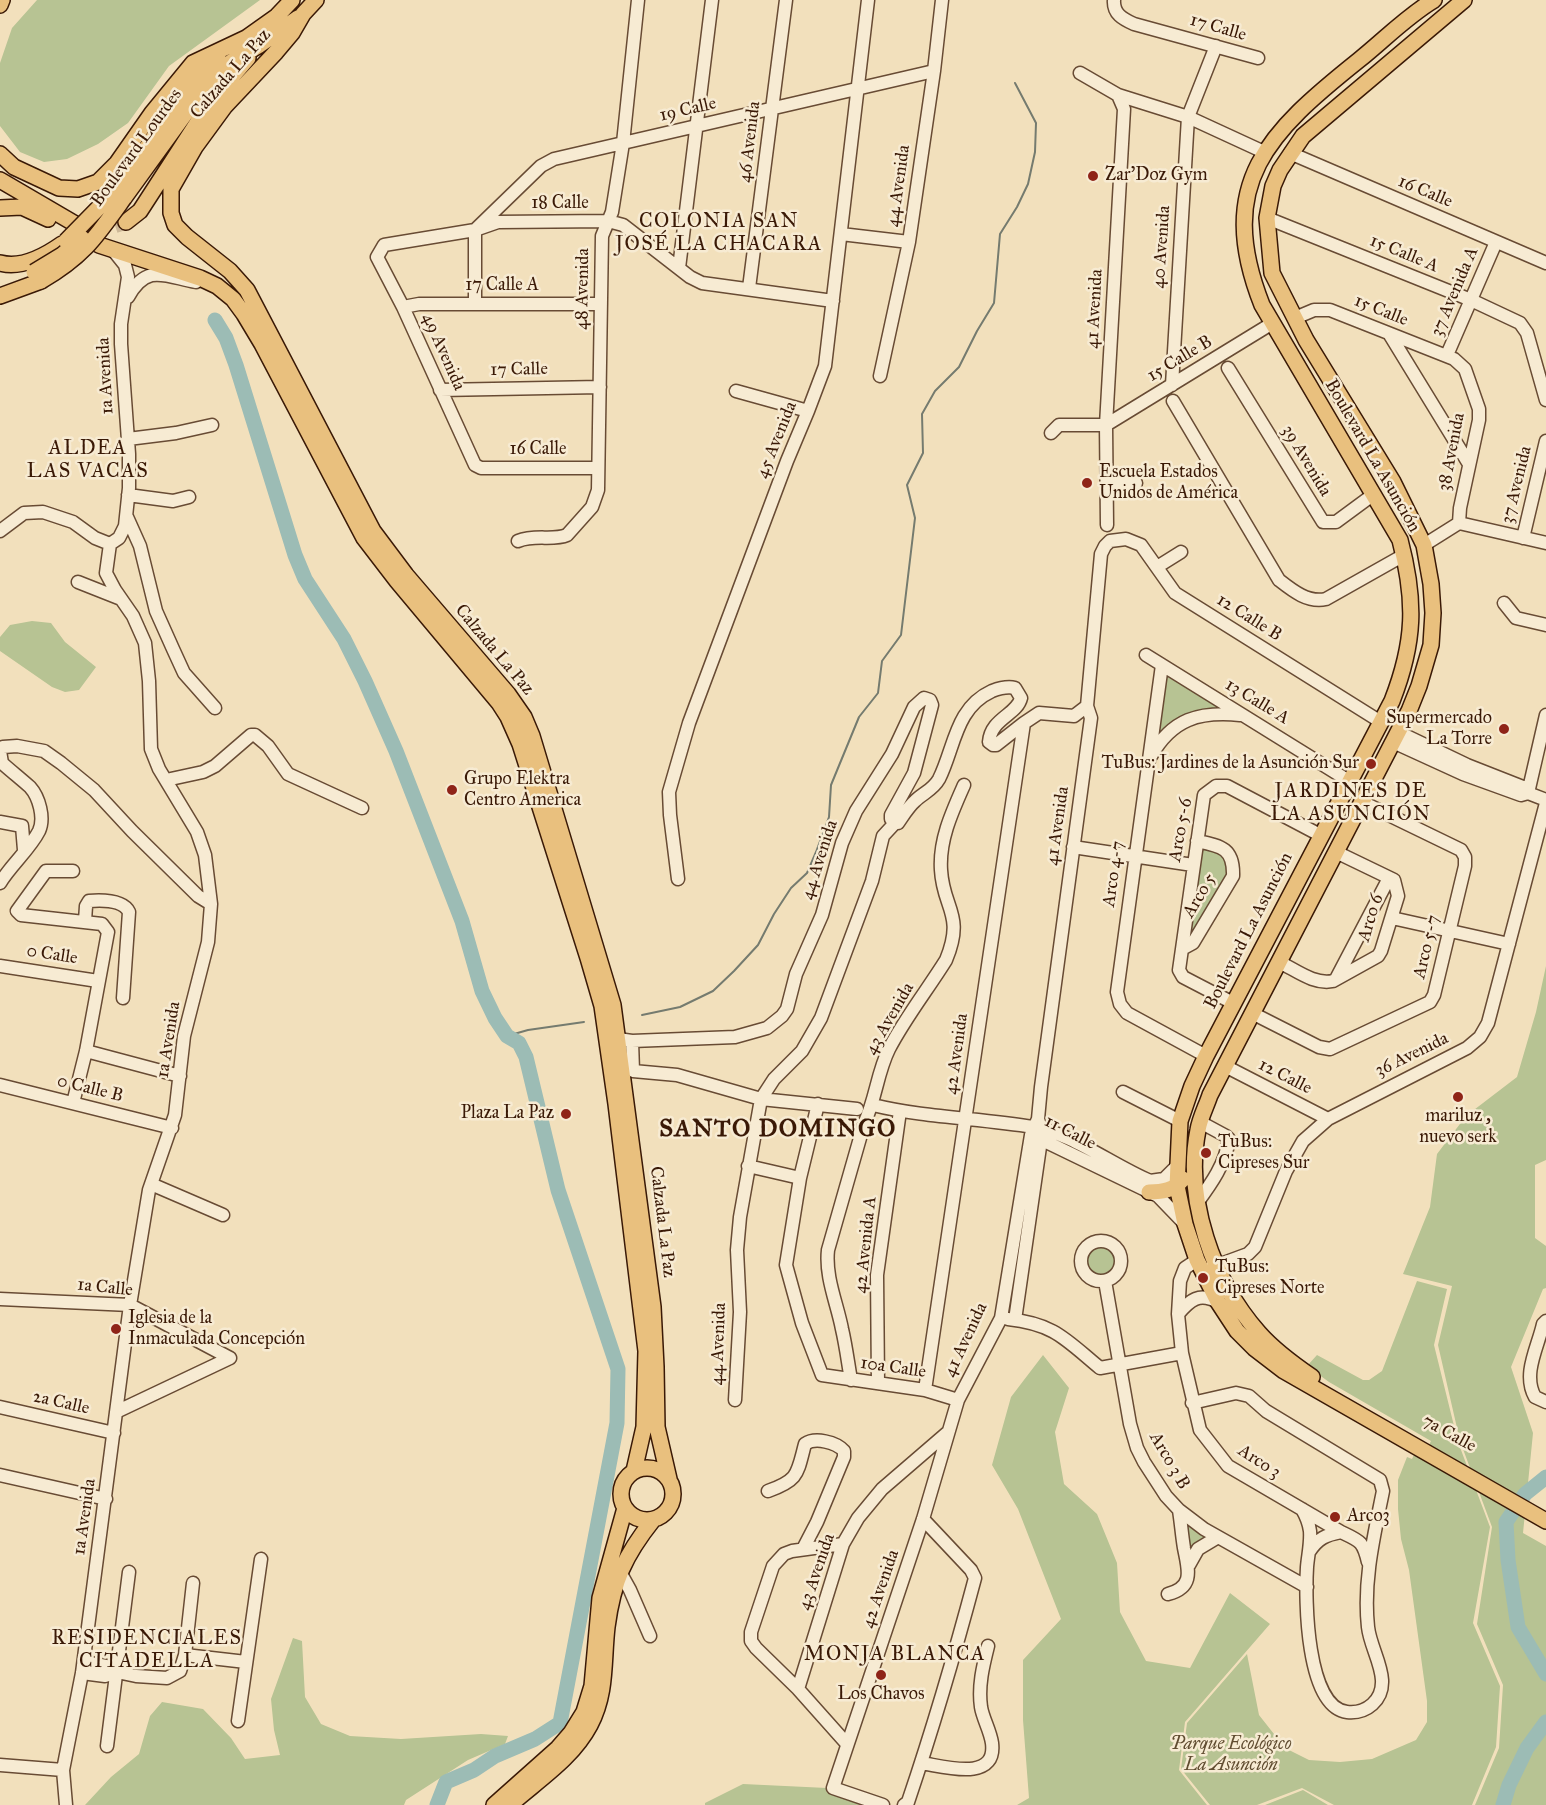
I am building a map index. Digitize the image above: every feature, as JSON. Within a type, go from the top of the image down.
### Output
[{"type":"main road","points":[[0,5],[2,0]]},
{"type":"main road","name":"Calzada La Paz","points":[[235,44],[271,21],[292,0]]},
{"type":"main road","name":"Calzada La Paz","points":[[315,0],[303,14],[292,33],[225,106],[195,147],[171,189],[171,213],[175,225],[187,237],[223,264],[240,281],[256,305],[381,543],[508,694],[524,717],[532,736],[625,1040],[652,1306],[657,1427],[669,1479]]},
{"type":"main road","points":[[1446,14],[1454,0]]},
{"type":"main road","name":"Boulevard La Asunción","points":[[1334,1389],[1294,1364],[1260,1334],[1235,1300],[1206,1237],[1197,1203],[1196,1142],[1200,1122],[1210,1095],[1396,737],[1419,686],[1431,645],[1433,613],[1431,584],[1424,545],[1371,445],[1306,340],[1272,273],[1268,246],[1268,218],[1273,186],[1290,153],[1303,136],[1464,0]]},
{"type":"main road","name":"Boulevard La Asunción","points":[[1409,1439],[1284,1371],[1237,1331],[1218,1302],[1199,1265],[1185,1224],[1177,1186],[1176,1167],[1180,1121],[1192,1086],[1320,835],[1381,722],[1401,678],[1410,640],[1412,611],[1410,583],[1396,533],[1271,324],[1252,279],[1246,254],[1243,227],[1246,199],[1252,177],[1264,152],[1281,128],[1311,99],[1429,1]]},
{"type":"main road","name":"Boulevard Lourdes","points":[[120,194],[204,91],[231,62],[303,14]]},
{"type":"main road","points":[[0,154],[14,167],[59,189],[92,185],[103,178],[117,163],[152,113],[193,63],[235,44]]},
{"type":"main road","name":"Boulevard Lourdes","points":[[0,286],[66,266],[84,251],[186,90],[211,63],[235,44]]},
{"type":"main road","points":[[126,222],[140,211],[215,96],[258,46]]},
{"type":"main road","points":[[1311,99],[1326,116]]},
{"type":"main road","points":[[0,171],[76,224]]},
{"type":"main road","points":[[1252,177],[1273,186]]},
{"type":"main road","points":[[0,180],[76,224]]},
{"type":"main road","points":[[0,263],[12,265],[28,262],[62,244],[120,194]]},
{"type":"main road","points":[[0,208],[22,207],[76,224]]},
{"type":"main road","points":[[105,244],[211,272],[233,289],[239,307]]},
{"type":"main road","name":"Calzada La Paz","points":[[105,244],[218,286],[239,307],[262,344],[360,532],[508,717],[527,764],[602,1006],[646,1351],[644,1426],[634,1471]]},
{"type":"main road","name":"Boulevard Lourdes","points":[[0,296],[38,276]]},
{"type":"main road","points":[[1288,351],[1306,340]]},
{"type":"main road","points":[[1350,457],[1371,445]]},
{"type":"main road","points":[[1396,533],[1414,523]]},
{"type":"main road","points":[[1367,749],[1385,731],[1393,730],[1396,737]]},
{"type":"main road","points":[[1330,818],[1349,828]]},
{"type":"main road","points":[[1274,924],[1293,934]]},
{"type":"main road","points":[[1217,1034],[1237,1043]]},
{"type":"main road","points":[[1149,1192],[1167,1191],[1177,1186],[1188,1171],[1196,1142]]},
{"type":"main road","points":[[1237,1331],[1260,1334]]},
{"type":"main road","name":"7a Calle","points":[[1334,1389],[1409,1439],[1546,1521]]},
{"type":"main road","name":"7a Calle","points":[[1409,1439],[1546,1511]]},
{"type":"main road","points":[[510,1805],[568,1754],[584,1736],[596,1714],[603,1686],[607,1628],[620,1572],[633,1545],[653,1520],[665,1514],[673,1501],[673,1485],[669,1479],[660,1470],[642,1468],[634,1471],[625,1480],[622,1487],[622,1502],[625,1508],[637,1518],[653,1520]]},
{"type":"main road","points":[[494,1805],[565,1741],[584,1712],[592,1686],[600,1598],[625,1508]]},
{"type":"street","name":"48 Avenida","points":[[518,541],[530,537],[567,535],[596,500],[602,236],[612,212],[623,143],[638,0]]},
{"type":"street","points":[[679,268],[712,0]]},
{"type":"street","name":"46 Avenida","points":[[749,288],[786,0]]},
{"type":"street","name":"45 Avenida","points":[[678,879],[669,792],[693,713],[825,366],[868,0]]},
{"type":"street","name":"44 Avenida","points":[[880,376],[909,242],[942,0]]},
{"type":"street","name":"17 Calle","points":[[1114,0],[1113,5],[1117,13],[1134,24],[1258,58]]},
{"type":"street","name":"40 Avenida","points":[[1172,385],[1188,117],[1216,46]]},
{"type":"street","name":"19 Calle","points":[[475,230],[547,162],[934,71]]},
{"type":"street","points":[[1080,74],[1118,95],[1188,117],[1264,152]]},
{"type":"street","name":"41 Avenida","points":[[1107,525],[1106,424],[1124,109],[1118,95]]},
{"type":"street","name":"16 Calle","points":[[1290,153],[1546,263]]},
{"type":"street","name":"15 Calle A","points":[[1268,218],[1471,300],[1520,323],[1524,328],[1546,400]]},
{"type":"street","name":"18 Calle","points":[[379,251],[384,245],[475,230],[498,222],[608,221],[623,225],[702,283],[833,301]]},
{"type":"street","points":[[475,230],[475,304]]},
{"type":"street","points":[[841,234],[909,242]]},
{"type":"street","name":"37 Avenida A","points":[[1450,357],[1496,242]]},
{"type":"street","name":"1a Avenida","points":[[66,1805],[63,1770],[83,1668],[130,1305],[151,1184],[172,1128],[178,1102],[184,1036],[208,942],[211,904],[205,855],[196,832],[151,749],[149,681],[145,643],[133,616],[106,573],[110,544],[119,538],[127,517],[128,439],[121,324],[128,274],[124,265],[105,244]]},
{"type":"street","name":"49 Avenida","points":[[379,251],[377,257],[403,307],[475,465],[478,467]]},
{"type":"street","points":[[124,303],[137,283],[147,275],[218,286]]},
{"type":"street","name":"17 Calle A","points":[[403,307],[420,304],[601,304]]},
{"type":"street","name":"15 Calle","points":[[1295,318],[1314,309],[1330,309],[1390,335],[1450,357]]},
{"type":"street","name":"15 Calle B","points":[[1106,424],[1271,324]]},
{"type":"street","points":[[1390,335],[1469,464]]},
{"type":"street","name":"38 Avenida","points":[[1450,357],[1465,369],[1479,409],[1478,430],[1460,508],[1460,523]]},
{"type":"street","name":"39 Avenida","points":[[1228,368],[1323,522],[1336,522],[1374,494]]},
{"type":"street","name":"17 Calle","points":[[440,390],[600,387]]},
{"type":"street","points":[[736,392],[808,411]]},
{"type":"street","points":[[1173,401],[1279,580],[1292,590],[1316,602],[1326,599],[1404,555]]},
{"type":"street","points":[[1051,433],[1059,425],[1106,424]]},
{"type":"street","points":[[128,439],[176,433],[212,425]]},
{"type":"street","name":"37 Avenida","points":[[1522,538],[1546,441]]},
{"type":"street","name":"16 Calle","points":[[478,467],[598,468]]},
{"type":"street","points":[[1107,482],[1136,483]]},
{"type":"street","points":[[128,495],[173,501],[189,497]]},
{"type":"street","points":[[0,531],[24,513],[43,512],[73,522],[95,538],[110,544]]},
{"type":"street","points":[[127,517],[140,546],[156,611],[172,649],[184,673],[215,708]]},
{"type":"street","points":[[1424,545],[1460,523],[1546,543]]},
{"type":"street","name":"12 Calle B","points":[[1110,541],[1126,539],[1134,541],[1146,550],[1175,593],[1381,722]]},
{"type":"street","name":"41 Avenida","points":[[958,1400],[1001,1318],[1041,1087],[1091,718],[1087,706],[1101,554],[1110,541]]},
{"type":"street","points":[[1157,567],[1181,552]]},
{"type":"street","points":[[78,582],[122,599]]},
{"type":"street","points":[[1504,603],[1516,618],[1546,626]]},
{"type":"street","name":"13 Calle A","points":[[1146,655],[1349,781]]},
{"type":"street","name":"Arco 4-7","points":[[1162,665],[1116,992],[1120,1004],[1127,1013],[1206,1056]]},
{"type":"street","name":"44 Avenida","points":[[735,1400],[740,1312],[737,1250],[748,1166],[761,1099],[774,1080],[802,1051],[820,1018],[872,881],[883,836],[895,823],[898,823],[916,799],[933,788],[965,714],[979,697],[998,688],[1009,687],[1015,688],[1021,698],[1019,704],[998,721],[992,731],[990,745],[996,745],[1024,723]]},
{"type":"street","name":"44 Avenida","points":[[625,1040],[735,1037],[767,1028],[782,1017],[787,1009],[796,974],[822,915],[842,843],[856,811],[892,754],[914,706],[924,698],[930,700],[932,705],[926,732],[914,773],[891,815],[895,823]]},
{"type":"street","points":[[1024,723],[1039,713],[1074,716],[1087,706]]},
{"type":"street","name":"Arco 4-7","points":[[1148,761],[1157,745],[1169,731],[1189,718],[1219,713],[1244,716]]},
{"type":"street","points":[[1528,793],[1546,715]]},
{"type":"street","name":"42 Avenida","points":[[925,1390],[1024,723]]},
{"type":"street","points":[[166,780],[203,772],[215,766],[251,735],[255,735],[268,746],[288,774],[362,808]]},
{"type":"street","points":[[1396,737],[1523,787],[1528,793],[1546,802]]},
{"type":"street","points":[[0,883],[39,830],[42,818],[37,797],[31,788],[2,763],[0,751],[3,747],[8,746],[44,751],[62,763],[94,790],[198,896],[211,904]]},
{"type":"street","name":"43 Avenida","points":[[851,1380],[842,1329],[831,1289],[828,1250],[845,1186],[864,1124],[873,1105],[881,1068],[889,1048],[951,950],[955,928],[954,917],[941,873],[941,857],[950,818],[964,785]]},
{"type":"street","name":"Arco 5-6","points":[[1233,1003],[1183,977],[1180,973],[1179,965],[1204,795],[1211,788],[1222,785],[1232,788],[1320,835]]},
{"type":"street","name":"Arco 5-7","points":[[1252,1013],[1319,1047],[1330,1049],[1430,1002],[1434,995],[1465,866],[1465,857],[1461,850],[1362,802]]},
{"type":"street","name":"36 Avenida","points":[[1218,1266],[1241,1256],[1244,1250],[1257,1240],[1286,1171],[1303,1142],[1328,1119],[1467,1048],[1480,1037],[1488,1023],[1546,802]]},
{"type":"street","points":[[0,822],[22,826],[24,850]]},
{"type":"street","name":"Arco 5","points":[[1182,949],[1193,943],[1233,876],[1234,866],[1230,854],[1224,848],[1197,841]]},
{"type":"street","points":[[1073,848],[1193,865]]},
{"type":"street","name":"Arco 6","points":[[1336,852],[1394,880],[1398,896],[1378,956],[1336,980]]},
{"type":"street","points":[[73,871],[46,871],[19,906],[18,914],[102,924],[108,932],[86,1051],[73,1103]]},
{"type":"street","points":[[1279,962],[1318,982],[1336,980],[1389,878]]},
{"type":"street","points":[[85,921],[86,906],[89,901],[120,903],[128,908],[123,998]]},
{"type":"street","points":[[1392,918],[1509,944]]},
{"type":"street","name":"0 Calle","points":[[0,966],[98,981]]},
{"type":"street","points":[[625,1040],[633,1071],[677,1075],[761,1099],[857,1109]]},
{"type":"street","points":[[86,1051],[180,1076]]},
{"type":"street","name":"12 Calle","points":[[1225,1066],[1328,1119]]},
{"type":"street","name":"0 Calle B","points":[[0,1086],[172,1128]]},
{"type":"street","points":[[1123,1092],[1180,1121]]},
{"type":"street","points":[[748,1166],[800,1178],[818,1104]]},
{"type":"street","points":[[873,1105],[900,1111],[1034,1129]]},
{"type":"street","name":"42 Avenida A","points":[[878,1383],[877,1275],[900,1111]]},
{"type":"street","points":[[1197,1203],[1214,1182],[1229,1139],[1200,1122]]},
{"type":"street","name":"41 Avenida","points":[[1015,1320],[1034,1129]]},
{"type":"street","name":"11 Calle","points":[[1034,1129],[1065,1138],[1150,1180],[1164,1179],[1176,1167]]},
{"type":"street","name":"11 Calle","points":[[1034,1129],[1158,1196],[1185,1224]]},
{"type":"street","name":"10a Calle","points":[[800,1178],[786,1265],[802,1323],[822,1375],[925,1390],[958,1400]]},
{"type":"street","points":[[151,1184],[223,1215]]},
{"type":"street","points":[[1199,1265],[1218,1266]]},
{"type":"street","name":"Arco 3","points":[[1199,1265],[1185,1268],[1180,1281],[1178,1314],[1182,1353],[1200,1431],[1228,1466],[1357,1539]]},
{"type":"street","name":"Arco 3 B","points":[[1105,1281],[1130,1424],[1137,1448],[1166,1496],[1179,1510],[1218,1537],[1307,1587]]},
{"type":"street","points":[[1178,1314],[1186,1305],[1199,1298],[1209,1297],[1218,1302]]},
{"type":"street","name":"1a Calle","points":[[0,1299],[130,1305],[230,1358]]},
{"type":"street","points":[[1001,1318],[1037,1324],[1051,1330],[1071,1342],[1100,1368],[1182,1353]]},
{"type":"street","points":[[1546,1321],[1534,1354],[1529,1379],[1535,1396],[1546,1402]]},
{"type":"street","name":"2a Calle","points":[[116,1412],[230,1358]]},
{"type":"street","points":[[1192,1403],[1236,1393],[1249,1396],[1266,1411],[1380,1480],[1383,1491],[1369,1563],[1368,1630],[1380,1665],[1382,1685],[1380,1694],[1370,1708],[1360,1712],[1342,1712],[1330,1704],[1323,1693],[1308,1636],[1307,1587],[1310,1529],[1302,1509]]},
{"type":"street","name":"42 Avenida","points":[[883,1805],[833,1788],[923,1519],[958,1400]]},
{"type":"street","name":"2a Calle","points":[[0,1407],[114,1433]]},
{"type":"street","name":"43 Avenida","points":[[798,1689],[843,1544],[858,1518],[882,1489],[947,1433]]},
{"type":"street","points":[[768,1491],[784,1485],[796,1475],[805,1444],[808,1441],[813,1439],[839,1446],[844,1451],[844,1457],[823,1509],[803,1550]]},
{"type":"street","points":[[0,1475],[106,1499]]},
{"type":"street","points":[[1168,1594],[1178,1592],[1184,1587],[1189,1565],[1179,1510]]},
{"type":"street","points":[[904,1805],[908,1802],[921,1763],[960,1638],[975,1578],[974,1574],[923,1519]]},
{"type":"street","points":[[1357,1539],[1367,1537],[1376,1529]]},
{"type":"street","points":[[1309,1553],[1315,1543],[1324,1536],[1341,1532]]},
{"type":"street","points":[[1189,1565],[1198,1549],[1218,1537]]},
{"type":"street","points":[[1357,1539],[1364,1546],[1369,1563]]},
{"type":"street","points":[[843,1544],[784,1554],[773,1566],[751,1641],[847,1744]]},
{"type":"street","points":[[238,1721],[261,1559]]},
{"type":"street","points":[[107,1746],[129,1572]]},
{"type":"street","points":[[620,1572],[650,1636]]},
{"type":"street","points":[[83,1668],[105,1676],[117,1672],[136,1676],[167,1677],[180,1671],[193,1583]]},
{"type":"street","points":[[921,1763],[970,1771],[979,1768],[989,1759],[992,1753],[992,1743],[981,1703],[982,1671],[988,1646]]},
{"type":"street","points":[[184,1655],[246,1662]]},
{"type":"street","points":[[0,1765],[63,1770]]},
{"type":"green space","points":[[37,0],[260,0],[169,66],[128,123],[98,144],[67,159],[44,162],[20,152],[0,126],[0,63],[12,28]]},
{"type":"green space","points":[[32,621],[51,623],[65,642],[96,667],[79,690],[65,692],[52,687],[0,651],[0,637],[10,625]]},
{"type":"green space","points":[[1164,670],[1232,712],[1218,710],[1152,745]]},
{"type":"green space","points":[[1199,844],[1223,851],[1231,875],[1191,941],[1185,943]]},
{"type":"green space","points":[[1546,966],[1546,1160],[1535,1165],[1535,1238],[1546,1246],[1546,1288],[1543,1289],[1511,1367],[1533,1433],[1523,1533],[1546,1546],[1546,1805],[1475,1805],[1499,1748],[1503,1685],[1477,1624],[1492,1527],[1460,1441],[1438,1345],[1452,1286],[1403,1274],[1430,1207],[1437,1154],[1466,1116],[1517,1077],[1536,1012]]},
{"type":"green space","points":[[1102,1245],[1113,1250],[1118,1261],[1113,1272],[1102,1277],[1091,1272],[1086,1261],[1091,1250]]},
{"type":"green space","name":"Parque Ecológico La Asunción","points":[[1417,1281],[1447,1289],[1434,1345],[1458,1442],[1490,1527],[1473,1623],[1500,1686],[1496,1747],[1472,1805],[1334,1805],[1302,1788],[1257,1805],[1210,1805],[1181,1769],[1187,1723],[1247,1654],[1259,1715],[1285,1748],[1309,1760],[1340,1762],[1372,1759],[1416,1740],[1427,1722],[1427,1701],[1409,1570],[1401,1539],[1398,1480],[1407,1457],[1412,1459],[1416,1451],[1424,1455],[1431,1441],[1329,1382],[1307,1366],[1317,1355],[1363,1380],[1369,1380],[1382,1371]]},
{"type":"green space","points":[[1043,1355],[1069,1388],[1055,1432],[1064,1484],[1097,1514],[1117,1563],[1120,1612],[1146,1661],[1190,1668],[1230,1593],[1270,1624],[1185,1722],[1179,1770],[1207,1805],[1017,1805],[1029,1798],[1023,1720],[1023,1660],[1061,1619],[1018,1509],[992,1465],[1011,1397]]},
{"type":"green space","points":[[1184,1518],[1211,1536],[1192,1558]]},
{"type":"green space","points":[[293,1638],[302,1641],[305,1697],[321,1724],[350,1736],[401,1739],[481,1734],[508,1736],[505,1744],[468,1760],[406,1800],[404,1805],[85,1805],[111,1777],[139,1754],[150,1716],[162,1702],[203,1709],[231,1738],[245,1759],[280,1755],[274,1730],[271,1699]]},
{"type":"green space","points":[[743,1784],[827,1788],[876,1805],[705,1805]]},
{"type":"green space","points":[[1303,1790],[1328,1805],[1265,1805]]},
{"type":"waterway","points":[[642,1015],[680,1007],[713,991],[758,945],[791,888],[807,873],[816,852],[829,817],[831,785],[859,717],[878,693],[882,661],[901,635],[915,518],[907,485],[923,453],[922,414],[935,391],[959,367],[994,303],[1000,234],[1028,184],[1035,152],[1036,123],[1015,83]]},
{"type":"waterway","points":[[215,320],[226,338],[236,365],[295,555],[305,579],[344,639],[396,751],[462,921],[482,991],[495,1018],[507,1036],[519,1043],[526,1057],[558,1190],[618,1369],[617,1423],[560,1723],[535,1739],[495,1756],[474,1770],[446,1782],[437,1805]]},
{"type":"waterway","points":[[507,1036],[528,1030],[584,1022]]},
{"type":"waterway","points":[[1546,1477],[1525,1494],[1506,1522],[1508,1560],[1518,1627],[1546,1674]]},
{"type":"waterway","points":[[1503,1805],[1509,1785],[1527,1748],[1546,1722]]},
{"type":"tunnel","points":[[93,224],[108,228],[126,222]]},
{"type":"place","name":"Zar'Doz Gym","points":[[1093,176]]},
{"type":"place","name":"Escuela Estados Unidos de América","points":[[1087,483]]},
{"type":"place","name":"Supermercado La Torre","points":[[1504,729]]},
{"type":"place","name":"TuBus: Jardines de la Asunción Sur","points":[[1371,764]]},
{"type":"place","name":"Grupo Elektra Centro America","points":[[452,790]]},
{"type":"place","name":"mariluz , nuevo serk","points":[[1458,1097]]},
{"type":"place","name":"Plaza La Paz","points":[[566,1114]]},
{"type":"place","name":"TuBus: Cipreses Sur","points":[[1206,1153]]},
{"type":"place","name":"TuBus: Cipreses Norte","points":[[1203,1278]]},
{"type":"place","name":"Iglesia de la Inmaculada Concepción","points":[[116,1329]]},
{"type":"place","name":"Arco3","points":[[1335,1517]]},
{"type":"place","name":"Los Chavos","points":[[881,1675]]},
{"type":"district","name":"COLONIA SAN JOSÉ LA CHACARA","points":[[719,234]]},
{"type":"district","name":"ALDEA LAS VACAS","points":[[88,460]]},
{"type":"district","name":"JARDINES DE LA ASUNCIÓN","points":[[1351,804]]},
{"type":"district","name":"SANTO DOMINGO","points":[[778,1130]]},
{"type":"district","name":"RESIDENCIALES CITADELLA","points":[[147,1650]]},
{"type":"district","name":"MONJA BLANCA","points":[[895,1655]]}]
